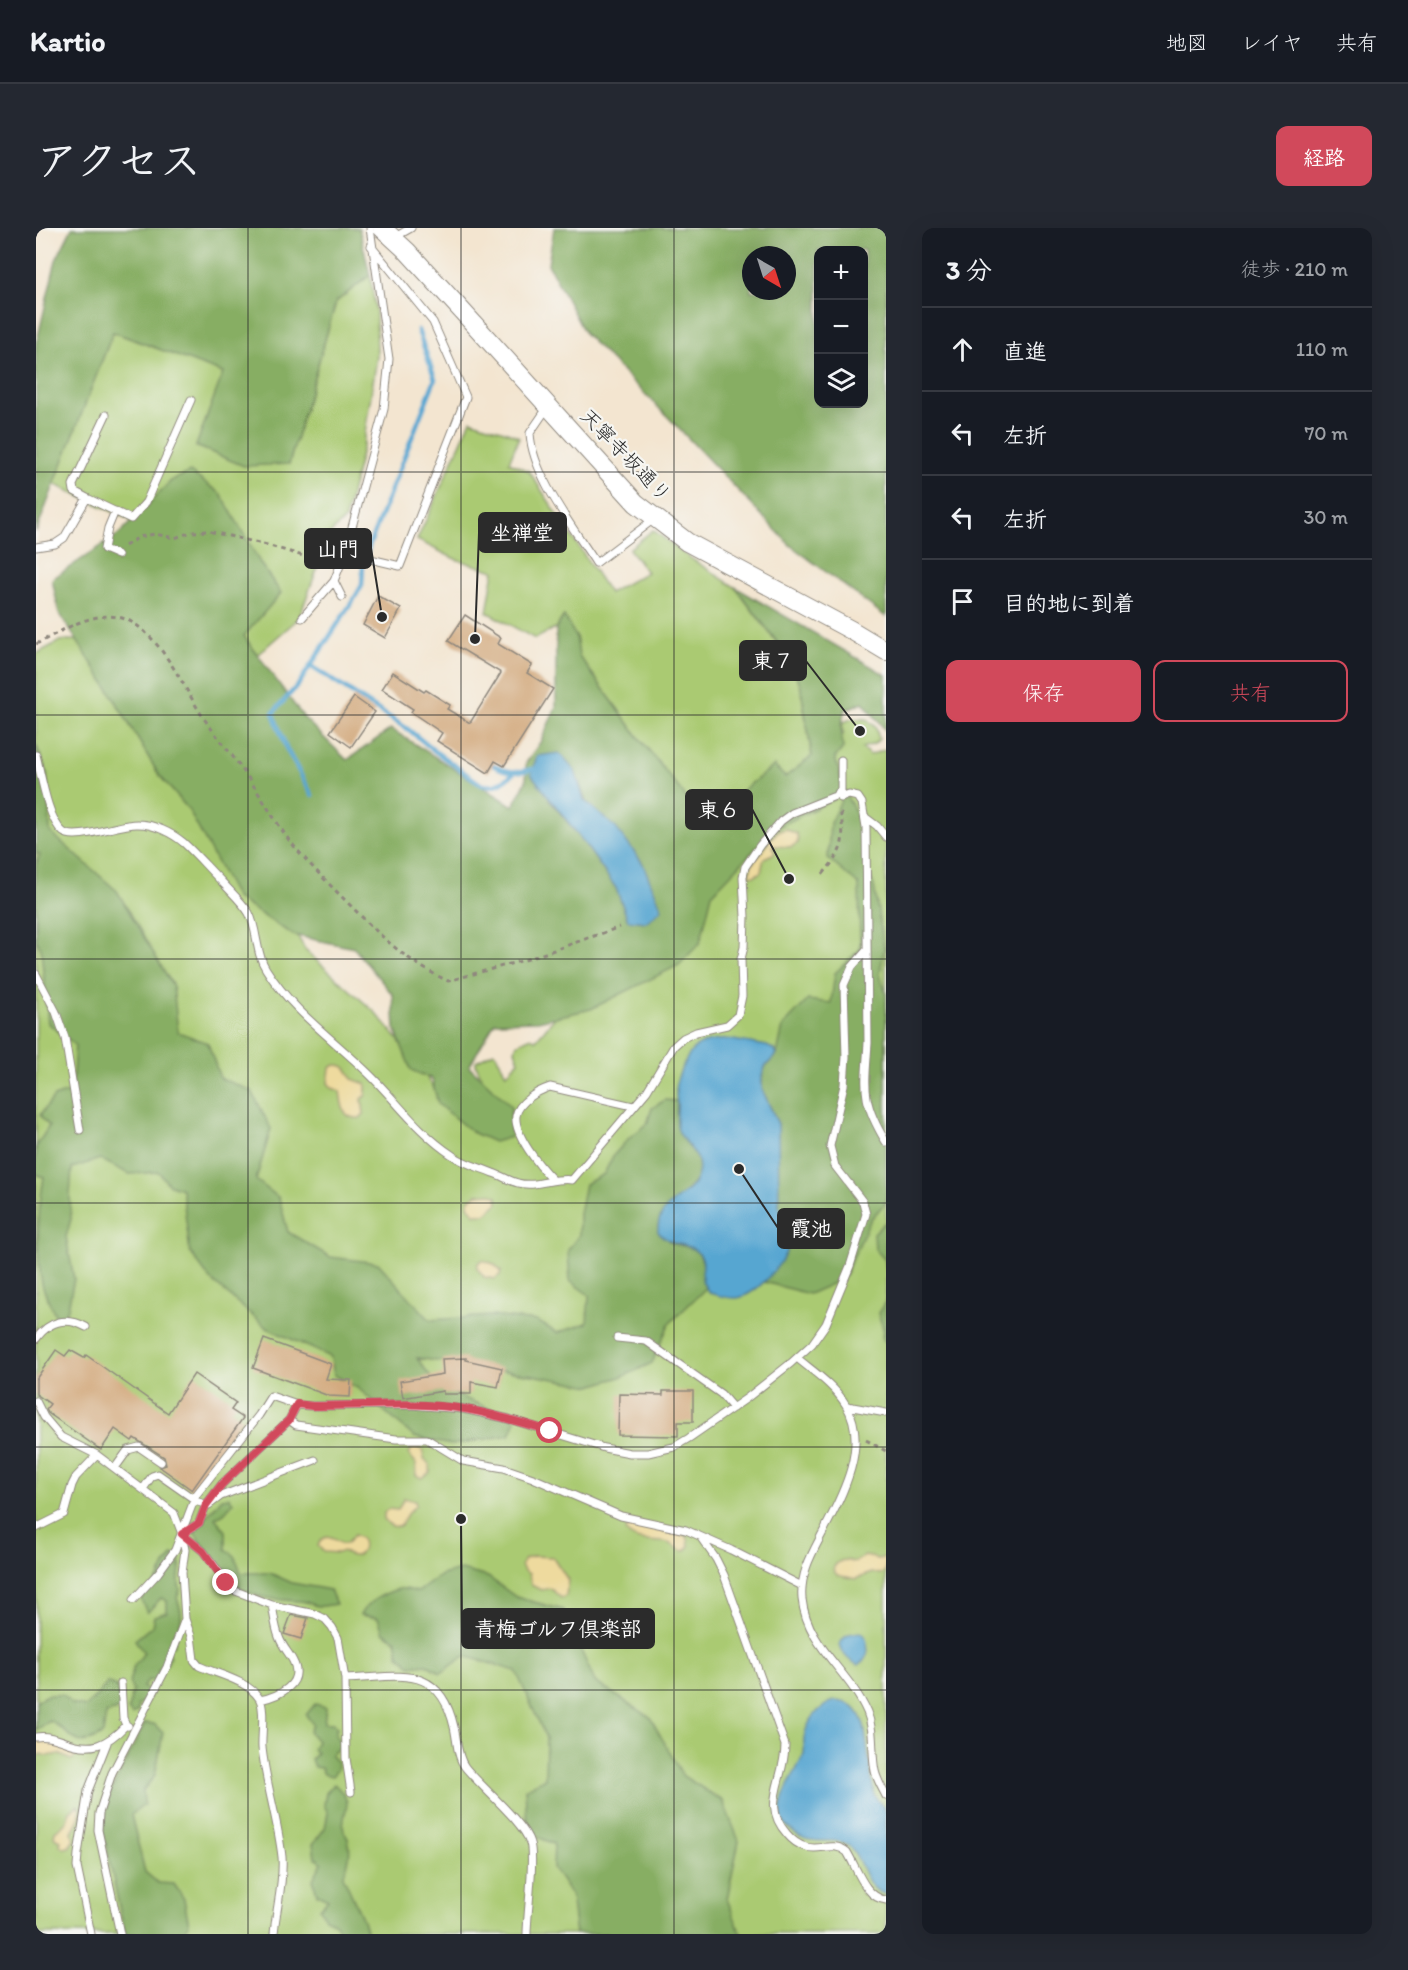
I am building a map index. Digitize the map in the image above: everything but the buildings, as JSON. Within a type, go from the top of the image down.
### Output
[{"type":"street","name":"天寧寺坂通り","points":[[387,233],[453,301],[636,503],[687,542],[886,651]]},
{"type":"lane","points":[[302,618],[334,580],[345,553],[384,409],[389,359],[370,228]]},
{"type":"lane","points":[[387,233],[411,228]]},
{"type":"lane","points":[[345,553],[400,566],[466,397],[433,322],[371,246]]},
{"type":"lane","points":[[106,415],[73,485],[74,491],[131,519],[146,502],[191,400]]},
{"type":"lane","points":[[549,408],[530,433],[534,459],[558,503],[596,563],[655,518]]},
{"type":"lane","points":[[36,547],[55,544],[64,538],[87,498]]},
{"type":"lane","points":[[115,511],[108,528],[104,549],[118,555]]},
{"type":"lane","points":[[334,580],[342,597]]},
{"type":"lane","points":[[36,755],[52,812],[63,832],[70,835],[82,834],[122,825],[146,824],[179,839],[248,912],[259,956],[265,969],[298,1009],[372,1077],[430,1139],[460,1161],[514,1182],[533,1185],[553,1180],[572,1180],[655,1080],[674,1046],[683,1038],[696,1032],[727,1025],[738,1015],[742,996],[741,959],[745,927],[743,877],[751,857],[781,821],[792,813],[841,794],[858,797],[865,817],[868,866],[866,1098],[874,1123],[886,1143]]},
{"type":"lane","points":[[841,760],[841,794]]},
{"type":"lane","points":[[865,817],[886,837]]},
{"type":"lane","points":[[133,1600],[175,1550],[194,1499],[271,1396],[312,1406],[411,1405],[464,1409],[508,1419],[604,1448],[630,1453],[661,1451],[674,1447],[733,1408],[797,1358],[812,1344],[826,1324],[850,1266],[866,1214],[863,1202],[835,1166],[830,1146],[843,1085],[846,1057],[844,985],[852,967],[866,951]]},
{"type":"lane","points":[[36,974],[56,1012],[65,1038],[80,1130]]},
{"type":"lane","points":[[553,1180],[530,1152],[515,1118],[519,1108],[528,1099],[540,1090],[550,1087],[633,1106]]},
{"type":"lane","points":[[36,1339],[46,1327],[65,1320],[77,1322],[86,1327]]},
{"type":"lane","points":[[617,1338],[646,1341],[721,1394],[733,1408]]},
{"type":"lane","points":[[797,1358],[830,1385],[847,1406],[854,1434],[850,1467],[839,1501],[806,1568],[802,1586],[804,1612],[811,1632],[867,1713],[875,1770],[886,1796]]},
{"type":"lane","points":[[36,1401],[44,1417],[61,1437],[97,1455],[174,1513],[185,1550],[182,1572],[185,1619],[191,1636],[195,1660],[199,1666],[238,1682],[251,1690],[260,1700],[263,1755],[282,1857],[282,1884],[276,1910],[274,1934]]},
{"type":"lane","points":[[182,1534],[199,1523],[206,1505],[222,1484],[289,1420],[297,1404]]},
{"type":"lane","points":[[847,1406],[886,1413]]},
{"type":"lane","points":[[289,1420],[296,1425],[385,1437],[427,1439],[463,1461],[504,1468],[621,1516],[670,1526],[700,1536],[802,1586]]},
{"type":"lane","points":[[115,1468],[128,1450],[139,1447],[161,1462]]},
{"type":"lane","points":[[36,1528],[64,1514],[76,1477],[97,1455]]},
{"type":"lane","points":[[206,1505],[221,1496],[315,1460]]},
{"type":"lane","points":[[143,1489],[152,1476],[158,1474],[174,1481],[194,1499],[206,1505]]},
{"type":"lane","points":[[182,1534],[203,1551],[233,1590],[272,1605],[315,1614],[326,1619],[332,1627],[338,1638],[345,1679],[346,1758],[351,1792]]},
{"type":"lane","points":[[700,1536],[712,1552],[724,1575],[784,1745],[783,1765],[773,1806],[776,1821],[792,1840],[801,1845],[813,1848],[833,1846],[843,1848],[850,1856],[870,1893],[886,1900]]},
{"type":"lane","points":[[260,1700],[278,1696],[285,1691],[291,1685],[297,1669],[278,1636],[272,1605]]},
{"type":"lane","points":[[120,1934],[98,1830],[99,1813],[112,1773],[167,1667],[185,1619]]},
{"type":"lane","points":[[345,1679],[396,1675],[411,1677],[434,1687],[442,1696],[453,1720],[463,1765],[519,1825],[530,1844],[527,1934]]},
{"type":"lane","points":[[121,1683],[123,1718],[126,1725]]},
{"type":"lane","points":[[126,1725],[135,1727]]},
{"type":"lane","points":[[91,1934],[77,1867],[88,1791],[107,1743],[126,1725]]},
{"type":"lane","points":[[36,1737],[47,1736],[85,1747],[107,1743]]},
{"type":"path","points":[[118,555],[124,547],[139,537],[158,534],[175,538],[202,531],[267,546],[339,568]]},
{"type":"path","points":[[36,644],[79,623],[101,616],[124,619],[146,633],[160,649],[204,720],[236,760],[290,841],[334,890],[389,945],[406,958],[447,981],[528,959],[620,927]]},
{"type":"path","points":[[823,874],[839,852],[844,838],[841,794]]},
{"type":"path","points":[[854,1434],[886,1451]]},
{"type":"green space","points":[[72,228],[359,228],[370,275],[336,302],[289,464],[244,466],[196,446],[223,373],[113,332],[36,532],[36,345],[56,260]]},
{"type":"green space","points":[[554,228],[886,228],[886,617],[790,545],[585,334],[548,264]]},
{"type":"green space","points":[[370,275],[376,312],[377,357],[363,445],[345,519],[330,534],[299,618],[250,661],[145,527],[54,484],[113,332],[224,373],[196,447],[289,464],[336,302]]},
{"type":"green space","points":[[471,420],[519,437],[509,462],[529,471],[609,593],[647,572],[629,549],[653,530],[684,554],[735,587],[780,647],[800,683],[812,757],[784,778],[774,766],[704,821],[579,656],[576,637],[563,617],[556,628],[535,639],[487,612],[494,571],[455,559],[417,540]]},
{"type":"green space","points":[[190,472],[221,494],[262,566],[281,593],[244,636],[304,718],[347,760],[391,729],[513,806],[526,781],[526,763],[541,741],[556,707],[556,628],[564,616],[576,637],[579,656],[704,820],[774,766],[785,777],[812,756],[800,683],[780,646],[735,587],[886,675],[886,731],[863,702],[845,710],[841,726],[843,748],[835,758],[845,793],[863,826],[866,865],[874,886],[884,948],[880,974],[886,994],[886,1202],[871,1219],[843,1279],[809,1294],[764,1282],[784,1253],[788,1234],[778,1206],[778,1124],[762,1089],[762,1076],[765,1067],[777,1054],[783,1026],[808,1000],[831,1003],[835,973],[860,949],[859,885],[828,859],[830,823],[844,794],[774,829],[712,894],[700,943],[679,965],[591,1009],[538,1021],[495,1022],[469,1066],[511,1106],[511,1137],[494,1142],[472,1132],[438,1104],[432,1079],[411,1070],[395,1029],[393,995],[354,948],[293,935],[236,898],[188,809],[159,775],[109,690],[59,613],[52,579],[119,534],[172,480]],"holes":[[[575,771],[628,920],[616,888],[549,799]]]},
{"type":"green space","points":[[60,641],[111,642],[269,885],[306,951],[376,1013],[415,1060],[442,1100],[487,1089],[476,1061],[494,1052],[506,1074],[519,1061],[515,1050],[517,1044],[531,1037],[536,1040],[572,997],[831,738],[844,734],[843,723],[850,719],[867,719],[876,728],[879,739],[874,744],[862,748],[870,755],[886,749],[886,1934],[36,1934],[36,654]]},
{"type":"green space","points":[[36,744],[47,773],[50,832],[117,891],[173,986],[178,1032],[208,1043],[220,1078],[252,1091],[271,1129],[256,1180],[279,1198],[288,1232],[330,1257],[378,1263],[430,1320],[492,1316],[537,1321],[557,1333],[587,1323],[589,1295],[570,1281],[568,1250],[579,1235],[579,1213],[585,1184],[604,1174],[613,1156],[629,1138],[647,1124],[652,1108],[665,1100],[677,1101],[678,1126],[694,1151],[699,1166],[698,1174],[689,1189],[667,1209],[658,1226],[670,1242],[694,1249],[700,1256],[706,1288],[669,1324],[652,1363],[624,1376],[591,1386],[417,1358],[438,1387],[516,1420],[510,1435],[451,1445],[414,1437],[359,1389],[334,1375],[331,1357],[267,1328],[210,1279],[190,1252],[182,1189],[168,1184],[159,1172],[129,1174],[100,1159],[72,1168],[71,1219],[66,1237],[74,1279],[64,1317],[55,1315],[43,1288],[40,1271],[38,1231],[44,1177],[36,1174],[36,1147],[49,1126],[40,1115],[54,1097],[72,1091],[75,1045],[48,1023],[41,949],[36,939],[36,865],[40,854],[36,853]]},
{"type":"green space","points":[[886,1223],[886,1270],[885,1260],[875,1249],[874,1233]]},
{"type":"green space","points":[[886,1290],[886,1342],[882,1339],[883,1328],[878,1313],[885,1302]]},
{"type":"green space","points":[[229,1497],[233,1503],[224,1513],[215,1518],[226,1531],[226,1549],[235,1556],[241,1573],[270,1573],[292,1583],[330,1590],[336,1604],[320,1606],[303,1601],[263,1597],[242,1589],[229,1578],[194,1532],[222,1498]]},
{"type":"green space","points":[[173,1555],[180,1558],[180,1590],[177,1598],[181,1617],[174,1634],[175,1644],[167,1650],[170,1656],[167,1664],[158,1670],[159,1678],[147,1681],[143,1687],[151,1693],[146,1701],[138,1705],[138,1711],[132,1715],[128,1709],[133,1691],[129,1682],[134,1666],[144,1653],[135,1640],[152,1626],[154,1616],[167,1612],[167,1601],[161,1598],[147,1613],[141,1599],[158,1580]]},
{"type":"green space","points":[[461,1570],[488,1577],[516,1597],[563,1610],[595,1682],[650,1717],[683,1776],[723,1801],[739,1841],[727,1899],[741,1934],[576,1934],[571,1895],[553,1868],[554,1844],[533,1835],[527,1825],[525,1789],[545,1778],[546,1738],[516,1671],[465,1656],[441,1673],[426,1664],[410,1666],[399,1655],[396,1640],[383,1632],[378,1618],[360,1615],[371,1602],[388,1593],[399,1589],[418,1592],[441,1575]]},
{"type":"green space","points":[[108,1683],[117,1687],[120,1708],[106,1714],[103,1734],[85,1742],[79,1741],[50,1721],[36,1730],[36,1702],[47,1695],[62,1695],[72,1704],[86,1707]]},
{"type":"green space","points":[[315,1704],[326,1707],[324,1723],[333,1723],[337,1727],[335,1735],[340,1741],[340,1747],[330,1755],[337,1762],[338,1769],[332,1776],[324,1774],[321,1768],[314,1767],[311,1759],[317,1753],[313,1749],[317,1741],[309,1732],[313,1724],[306,1715]]},
{"type":"green space","points":[[145,1723],[154,1724],[163,1733],[155,1776],[143,1790],[144,1805],[131,1815],[145,1872],[158,1883],[174,1884],[184,1899],[189,1925],[181,1934],[125,1934],[103,1831],[109,1795]]},
{"type":"green space","points":[[334,1784],[341,1791],[347,1803],[343,1824],[348,1838],[349,1854],[343,1876],[367,1934],[341,1934],[336,1923],[325,1918],[320,1908],[328,1899],[317,1894],[313,1879],[322,1863],[315,1857],[313,1844],[325,1828],[328,1813],[324,1805],[326,1793]]},
{"type":"sand","points":[[786,829],[797,834],[798,843],[791,847],[773,846],[775,853],[764,858],[761,872],[754,876],[749,875],[752,864],[770,839],[778,831]]},
{"type":"sand","points":[[335,1065],[348,1070],[352,1079],[366,1084],[366,1095],[362,1099],[364,1114],[360,1118],[346,1114],[342,1106],[340,1091],[332,1088],[328,1083],[330,1068]]},
{"type":"sand","points":[[489,1193],[497,1196],[498,1203],[485,1214],[475,1214],[468,1206],[469,1200],[477,1194]]},
{"type":"sand","points":[[482,1260],[494,1264],[501,1271],[500,1275],[494,1279],[484,1277],[477,1268],[478,1263]]},
{"type":"sand","points":[[412,1449],[423,1450],[424,1459],[430,1465],[430,1472],[422,1478],[416,1476],[416,1463],[408,1454]]},
{"type":"sand","points":[[404,1498],[415,1501],[416,1505],[401,1525],[392,1526],[384,1519],[384,1512],[388,1509],[398,1510]]},
{"type":"sand","points":[[634,1522],[644,1527],[658,1527],[666,1533],[683,1534],[688,1538],[689,1547],[682,1551],[668,1543],[646,1541],[630,1536],[626,1532],[627,1526]]},
{"type":"sand","points":[[354,1535],[361,1538],[363,1548],[356,1556],[343,1551],[324,1552],[318,1546],[320,1541],[326,1537],[342,1544],[347,1543]]},
{"type":"sand","points":[[534,1556],[553,1557],[568,1580],[566,1596],[561,1598],[550,1588],[541,1590],[531,1585],[529,1574],[521,1565],[525,1559]]},
{"type":"sand","points":[[865,1556],[879,1559],[886,1557],[886,1570],[881,1574],[872,1573],[855,1579],[835,1573],[834,1567],[838,1562],[845,1560],[854,1562]]},
{"type":"sand","points":[[43,1739],[72,1748],[77,1756],[71,1760],[59,1754],[47,1756],[41,1754],[36,1757],[36,1741]]},
{"type":"sand","points":[[78,1805],[80,1816],[72,1832],[74,1840],[69,1847],[64,1848],[60,1845],[61,1840],[54,1837],[55,1831],[66,1823],[70,1811]]},
{"type":"water","points":[[559,753],[575,771],[584,800],[616,828],[642,862],[662,909],[646,922],[628,920],[616,888],[531,774],[537,756]]},
{"type":"water","points":[[728,1039],[767,1046],[775,1050],[777,1054],[765,1067],[762,1089],[778,1124],[779,1206],[789,1237],[783,1258],[770,1276],[753,1291],[737,1298],[709,1293],[702,1280],[703,1261],[700,1255],[688,1246],[668,1240],[658,1232],[659,1221],[663,1213],[689,1189],[698,1174],[699,1167],[698,1161],[677,1127],[678,1077],[688,1055],[697,1046],[710,1041]]},
{"type":"water","points":[[861,1632],[865,1636],[868,1652],[859,1665],[846,1657],[840,1644],[848,1635]]},
{"type":"water","points":[[841,1701],[854,1707],[864,1725],[874,1795],[886,1811],[886,1894],[879,1892],[869,1882],[855,1854],[845,1843],[803,1838],[794,1833],[781,1817],[786,1790],[804,1754],[807,1726],[824,1706]]},
{"type":"waterway","points":[[312,795],[287,750],[273,713],[298,685],[362,585],[363,565],[369,546],[435,379],[418,330]]},
{"type":"waterway","points":[[312,667],[409,730],[482,785],[495,785],[513,774]]},
{"type":"waterway","points":[[493,765],[512,772],[533,769]]},
{"type":"place","name":"山門","points":[[382,617]]},
{"type":"place","name":"坐禅堂","points":[[475,639]]},
{"type":"place","name":"東７","points":[[860,731]]},
{"type":"place","name":"東６","points":[[789,879]]},
{"type":"place","name":"霞池","points":[[739,1169]]},
{"type":"place","name":"青梅ゴルフ倶楽部","points":[[461,1519]]},
{"type":"route","points":[[226,1583],[203,1551],[182,1534],[199,1523],[206,1505],[222,1484],[289,1420],[297,1404],[312,1406],[411,1405],[464,1409],[550,1431]]}]
